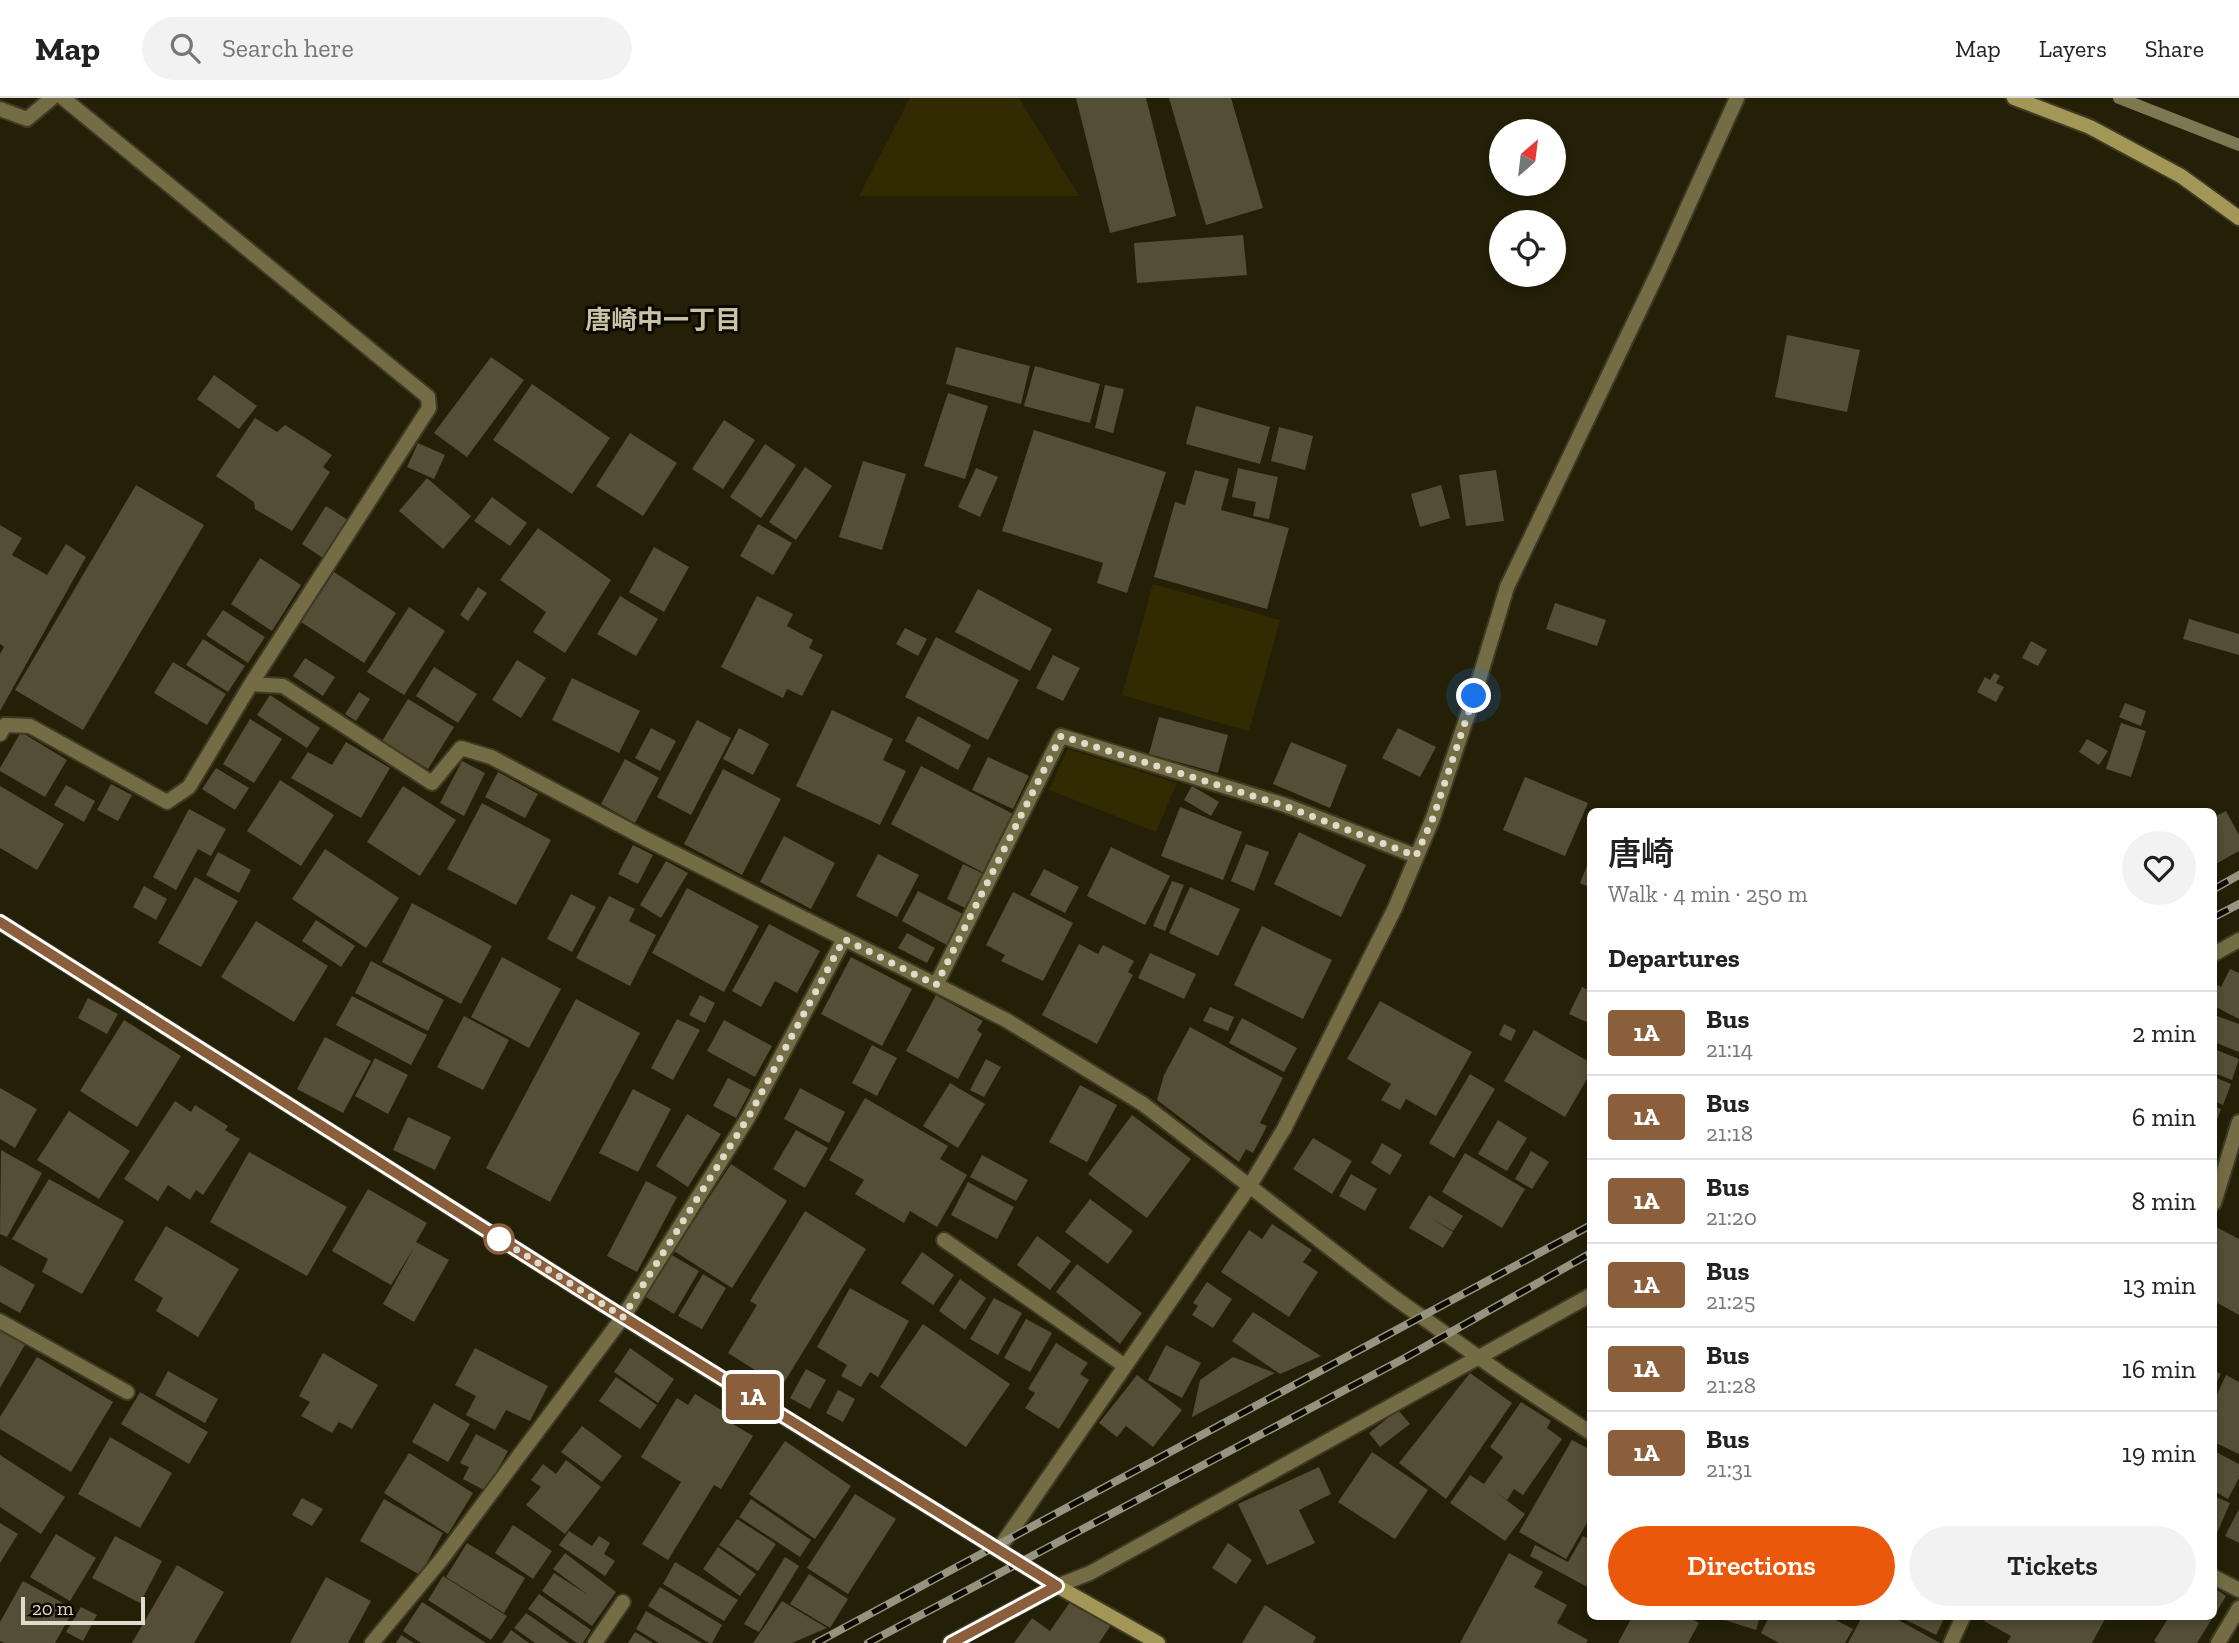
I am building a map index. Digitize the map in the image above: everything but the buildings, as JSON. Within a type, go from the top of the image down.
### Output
[{"type":"street","points":[[0,109],[27,119],[52,98]]},
{"type":"street","points":[[0,734],[5,725],[30,726],[167,802],[189,787],[251,684],[429,408],[428,397],[63,98]]},
{"type":"street","points":[[999,1550],[1250,1187],[1303,1092],[1395,908],[1433,818],[1507,587],[1659,270],[1737,98]]},
{"type":"street","points":[[2014,98],[2090,127],[2181,176],[2239,218]]},
{"type":"street","points":[[251,684],[283,686],[432,783],[461,748],[491,757],[648,840],[1006,1020],[1143,1104],[1388,1293],[1587,1430]]},
{"type":"street","points":[[936,985],[1061,736],[1285,806],[1416,856]]},
{"type":"street","points":[[0,922],[623,1317],[1057,1586],[1158,1643]]},
{"type":"street","points":[[372,1643],[441,1560],[623,1317],[749,1116],[844,939]]},
{"type":"street","points":[[2217,952],[2239,940]]},
{"type":"street","points":[[2217,1192],[2239,1122]]},
{"type":"street","points":[[944,1240],[1125,1366]]},
{"type":"street","points":[[950,1643],[1057,1586],[1102,1566],[1587,1297]]},
{"type":"street","points":[[0,1321],[127,1392]]},
{"type":"street","points":[[2217,1579],[2239,1590]]},
{"type":"street","points":[[595,1643],[623,1602]]},
{"type":"street","points":[[2218,1643],[2239,1608]]},
{"type":"street","points":[[1951,1643],[1962,1620]]},
{"type":"shaded area","points":[[910,98],[1019,98],[1079,196],[859,196]]},
{"type":"shaded area","points":[[1153,584],[1280,620],[1249,731],[1122,695]]},
{"type":"shaded area","points":[[1068,749],[1177,783],[1156,832],[1049,790]]},
{"type":"waterway","points":[[2119,98],[2239,145]]},
{"type":"railway","points":[[2217,887],[2239,875]]},
{"type":"railway","points":[[2217,915],[2239,904]]},
{"type":"railway","points":[[816,1643],[1587,1227]]},
{"type":"railway","points":[[868,1643],[1405,1358],[1587,1255]]},
{"type":"bus line","name":"1A","points":[[0,922],[338,1138],[1057,1586],[951,1643]]},
{"type":"district","name":"唐崎中一丁目","points":[[663,320]]},
{"type":"route","points":[[499,1239],[492,1234],[623,1317],[749,1116],[844,939],[936,985],[1061,736],[1285,806],[1416,856],[1433,818],[1474,696]]}]
